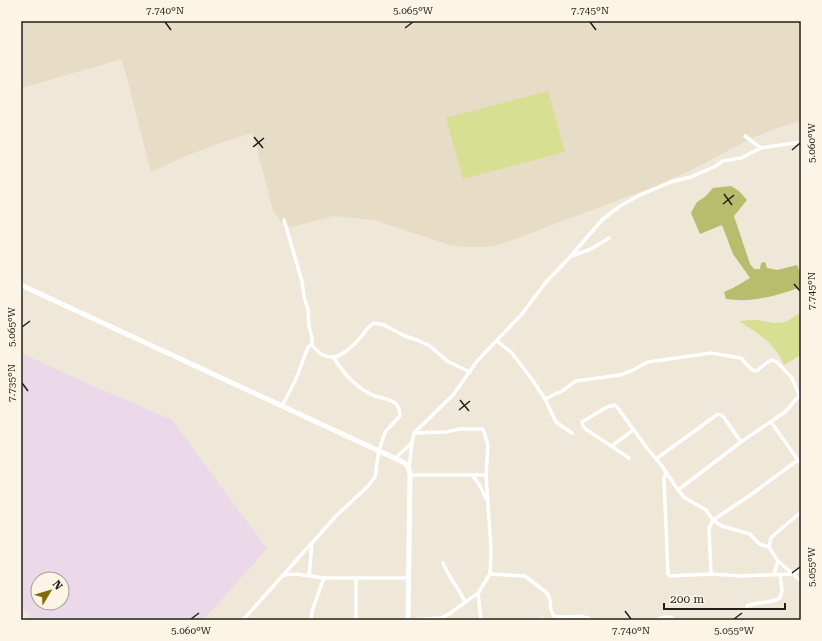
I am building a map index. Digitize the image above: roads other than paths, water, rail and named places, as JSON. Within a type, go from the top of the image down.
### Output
[{"type":"street","points":[[745,136],[761,148]]},
{"type":"street","points":[[414,432],[483,429],[488,445],[486,475],[491,548],[490,574],[478,593],[442,619],[408,620],[409,469],[414,432],[453,395],[477,361],[522,314],[546,282],[602,220],[620,206],[640,195],[671,182],[691,177],[724,162],[752,154],[761,148],[801,142]]},
{"type":"street","points":[[284,220],[302,281],[304,297],[308,309],[312,345],[319,353],[334,358],[353,346],[374,322],[430,346],[447,361],[470,372]]},
{"type":"street","points":[[571,256],[591,249],[609,238]]},
{"type":"street","points":[[21,285],[379,450],[405,463],[409,469]]},
{"type":"street","points":[[497,341],[511,352],[545,399],[556,422],[572,433]]},
{"type":"street","points":[[282,406],[296,379],[308,347],[312,345]]},
{"type":"street","points":[[545,399],[562,391],[576,381],[620,375],[648,362],[711,353],[741,358],[752,370],[755,371],[769,361],[772,360],[777,362],[792,378],[800,397],[785,412],[741,442],[678,490]]},
{"type":"street","points":[[243,620],[336,516],[367,487],[375,477],[379,450],[386,431],[400,416],[399,409],[396,405],[391,401],[374,395],[357,385],[340,367],[334,358]]},
{"type":"street","points":[[629,458],[587,430],[583,426],[582,422],[607,407],[618,407],[685,498],[706,510],[713,520],[722,526],[750,534],[759,544],[769,547],[778,561],[801,581]]},
{"type":"street","points":[[656,459],[718,414],[723,416],[741,442]]},
{"type":"street","points":[[711,574],[709,528],[713,520],[800,462],[771,422]]},
{"type":"street","points":[[612,446],[634,430]]},
{"type":"street","points":[[395,458],[412,443]]},
{"type":"street","points":[[666,472],[664,479],[668,574],[670,576],[711,574],[740,576],[793,574],[801,569]]},
{"type":"street","points":[[410,475],[486,475]]},
{"type":"street","points":[[473,476],[480,486],[487,502]]},
{"type":"street","points":[[769,547],[771,538],[801,512]]},
{"type":"street","points":[[309,576],[312,543]]},
{"type":"street","points":[[774,574],[778,561]]},
{"type":"street","points":[[443,563],[447,573],[461,593],[465,602]]},
{"type":"street","points":[[284,575],[296,574],[324,578],[356,579],[409,578]]},
{"type":"street","points":[[490,574],[525,576],[547,593],[554,616],[561,618],[584,616],[591,620]]},
{"type":"street","points":[[747,606],[773,602],[780,598],[782,590],[780,574]]},
{"type":"street","points":[[311,620],[312,611],[324,578]]},
{"type":"street","points":[[356,579],[356,620]]},
{"type":"street","points":[[478,593],[481,620]]},
{"type":"street","points":[[449,614],[449,620]]},
{"type":"street","points":[[656,620],[666,617],[671,617],[675,620]]}]
